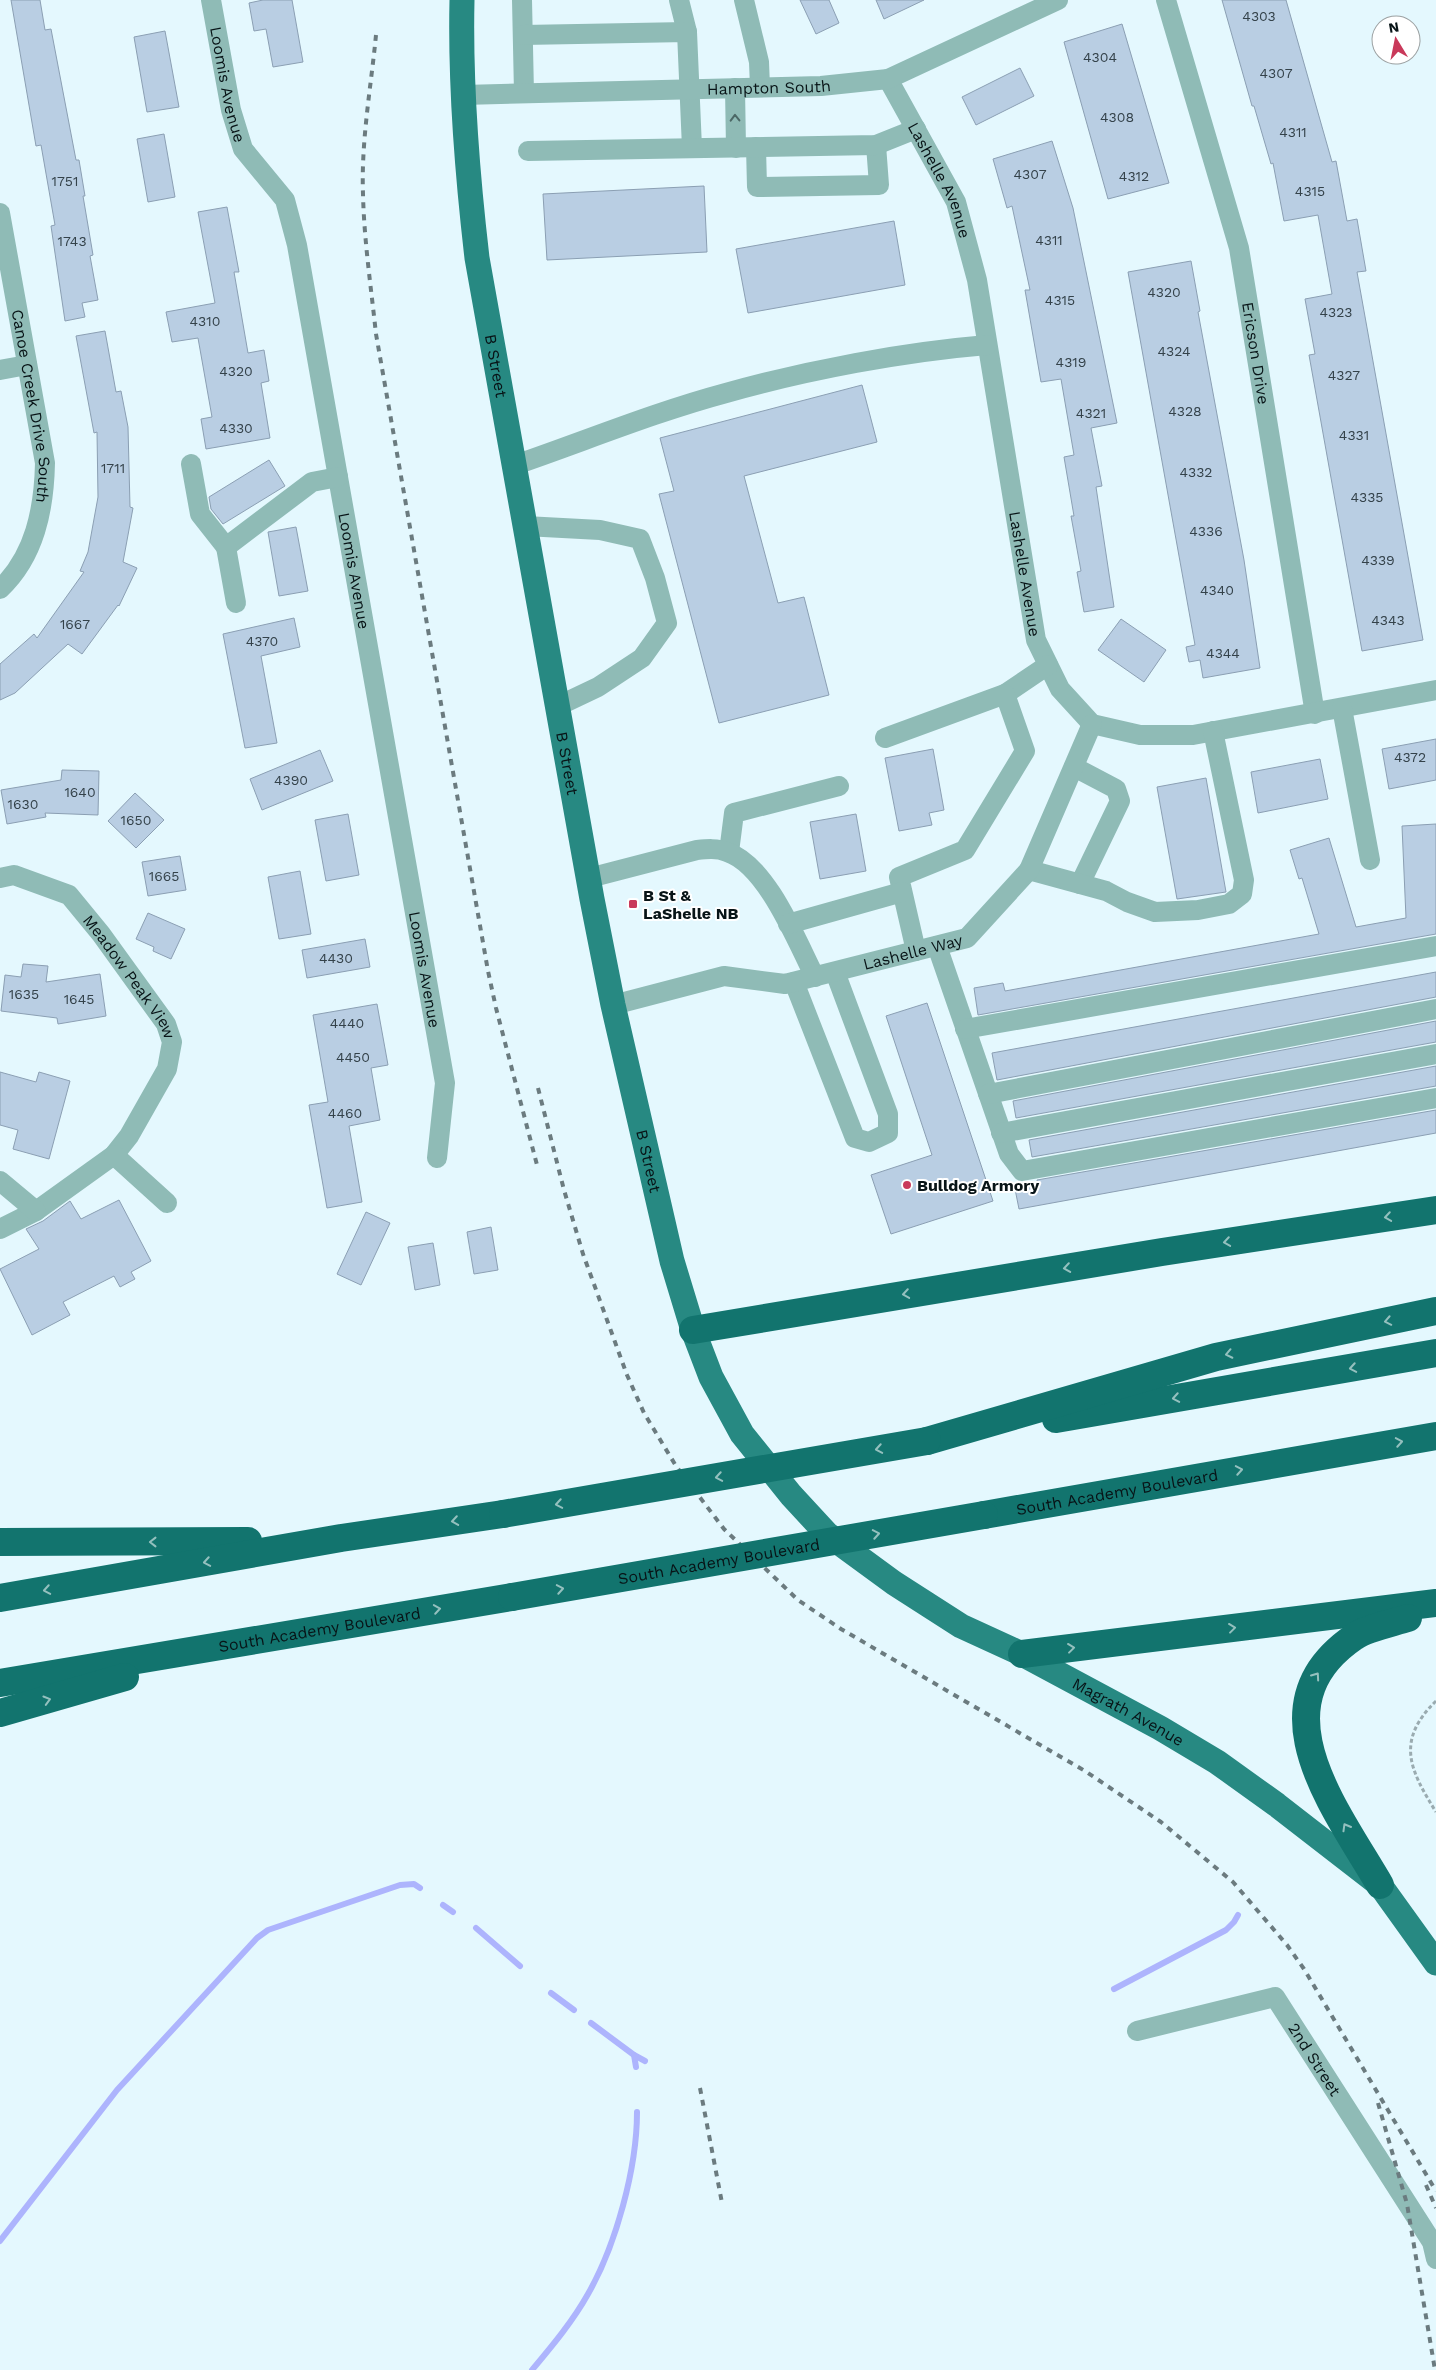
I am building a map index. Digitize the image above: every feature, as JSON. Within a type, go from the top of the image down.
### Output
[{"type":"highway","points":[[693,1330],[1162,1252],[1436,1210]]},
{"type":"highway","points":[[927,1441],[1216,1356],[1436,1311]]},
{"type":"highway","points":[[0,1598],[342,1538],[503,1514],[1436,1353]]},
{"type":"highway","name":"South Academy Boulevard","points":[[0,1683],[512,1597],[1436,1436]]},
{"type":"highway","points":[[0,1542],[193,1542],[342,1538]]},
{"type":"highway","points":[[1022,1654],[1436,1603]]},
{"type":"highway","points":[[1380,1885],[1319,1780],[1308,1751],[1305,1719],[1311,1683],[1329,1658],[1355,1636],[1436,1608]]},
{"type":"highway","points":[[0,1713],[251,1640]]},
{"type":"main road","name":"B Street","points":[[462,0],[463,95],[468,172],[477,258],[589,878],[614,1005],[672,1261],[693,1330],[711,1376],[742,1434],[792,1495]]},
{"type":"main road","name":"Magrath Avenue","points":[[792,1495],[828,1534],[894,1583],[960,1626],[1022,1654],[1110,1700],[1217,1762],[1380,1885],[1436,1963]]},
{"type":"street","name":"Loomis Avenue","points":[[211,0],[231,110],[243,149],[285,200],[297,245],[445,1083],[437,1158]]},
{"type":"street","points":[[522,0],[524,93]]},
{"type":"street","points":[[679,0],[686,32],[692,148]]},
{"type":"street","points":[[744,0],[759,62],[760,87]]},
{"type":"street","name":"Hampton South","points":[[463,95],[821,86],[888,79],[1058,0]]},
{"type":"street","name":"Ericson Drive","points":[[1166,0],[1239,248],[1314,714]]},
{"type":"street","points":[[523,35],[686,32]]},
{"type":"street","name":"Lashelle Avenue","points":[[888,79],[956,202],[976,280],[1036,640],[1060,689],[1092,724]]},
{"type":"street","points":[[735,88],[736,148]]},
{"type":"street","points":[[528,151],[876,145],[916,129]]},
{"type":"street","points":[[756,147],[757,187],[878,185],[876,145]]},
{"type":"street","name":"Canoe Creek Drive South","points":[[0,213],[45,463],[44,491],[36,531],[24,560],[0,589]]},
{"type":"street","points":[[515,465],[725,393],[816,372],[956,348],[987,345]]},
{"type":"street","points":[[0,370],[27,365]]},
{"type":"street","points":[[191,464],[200,514],[226,547],[236,603]]},
{"type":"street","points":[[226,547],[312,482],[338,477]]},
{"type":"street","points":[[525,526],[600,530],[640,539],[655,578],[667,623],[642,658],[598,687],[558,706]]},
{"type":"street","points":[[885,738],[1005,694],[1048,665]]},
{"type":"street","points":[[1092,724],[1140,735],[1193,735],[1436,690]]},
{"type":"street","points":[[916,951],[899,877],[965,850],[1025,751],[1005,694]]},
{"type":"street","points":[[1342,708],[1370,860]]},
{"type":"street","name":"Lashelle Way","points":[[614,1005],[724,976],[785,984],[967,938],[1029,870],[1092,724]]},
{"type":"street","points":[[1029,870],[1106,891],[1127,902],[1155,912],[1198,910],[1229,904],[1242,894],[1244,880],[1213,731]]},
{"type":"street","points":[[1074,766],[1116,789],[1120,801],[1080,884]]},
{"type":"street","points":[[729,852],[734,813],[839,786]]},
{"type":"street","points":[[589,878],[697,850],[713,849],[729,852],[747,864],[763,881],[788,924],[815,977]]},
{"type":"street","name":"Meadow Peak View","points":[[0,878],[14,875],[69,894],[101,934],[166,1024],[172,1042],[167,1069],[129,1136],[114,1155],[36,1211],[0,1229]]},
{"type":"street","points":[[788,924],[902,892]]},
{"type":"street","points":[[936,946],[1009,1154],[1022,1171],[1436,1098]]},
{"type":"street","points":[[965,1030],[1436,946]]},
{"type":"street","points":[[794,982],[856,1138],[869,1142],[888,1133],[888,1114],[835,972]]},
{"type":"street","points":[[988,1094],[1436,1009]]},
{"type":"street","points":[[1001,1133],[1436,1054]]},
{"type":"street","points":[[114,1155],[167,1203]]},
{"type":"street","points":[[0,1181],[36,1211]]},
{"type":"street","name":"2nd Street","points":[[1137,2031],[1274,1997],[1434,2251]]},
{"type":"path","points":[[1436,1701],[1416,1725],[1411,1757],[1412,1768],[1420,1786],[1436,1812]]},
{"type":"building","points":[[11,0],[40,0],[45,30],[51,29],[76,160],[79,160],[93,255],[90,256],[98,300],[82,303],[85,317],[65,321],[51,226],[55,225],[41,145],[36,146]]},
{"type":"building","points":[[263,0],[292,0],[303,62],[273,67],[266,29],[254,31],[249,3]]},
{"type":"building","points":[[800,0],[829,0],[839,23],[816,34]]},
{"type":"building","points":[[876,0],[924,0],[884,19]]},
{"type":"building","points":[[1222,0],[1286,0],[1332,162],[1336,161],[1347,221],[1357,219],[1366,271],[1357,272],[1423,640],[1362,651],[1309,355],[1315,354],[1305,299],[1332,294],[1318,215],[1284,221],[1273,163],[1271,164],[1254,106],[1252,106]]},
{"type":"building","points":[[1122,24],[1169,183],[1108,199],[1064,42]]},
{"type":"building","points":[[165,31],[179,107],[147,112],[134,37]]},
{"type":"building","points":[[1020,68],[1034,96],[976,125],[962,97]]},
{"type":"building","points":[[164,134],[175,197],[148,202],[137,139]]},
{"type":"building","points":[[1052,141],[1073,208],[1117,423],[1091,428],[1102,486],[1096,487],[1114,607],[1084,612],[1077,572],[1081,571],[1071,516],[1074,516],[1064,457],[1074,455],[1061,379],[1041,382],[1025,290],[1030,290],[1012,206],[1007,208],[993,159]]},
{"type":"building","points":[[704,186],[707,252],[547,260],[543,194]]},
{"type":"building","points":[[227,207],[239,272],[234,272],[248,353],[264,350],[269,381],[261,383],[270,438],[206,449],[201,419],[212,417],[198,338],[172,342],[166,312],[215,303],[198,212]]},
{"type":"building","points":[[894,221],[905,285],[748,313],[736,249]]},
{"type":"building","points":[[1191,261],[1200,311],[1198,312],[1244,560],[1260,668],[1203,678],[1200,660],[1189,662],[1186,647],[1195,645],[1128,272]]},
{"type":"building","points":[[105,331],[116,392],[121,391],[128,427],[130,507],[133,508],[123,562],[137,568],[119,606],[82,654],[68,644],[15,693],[0,700],[0,664],[34,634],[37,638],[84,572],[80,571],[88,552],[98,497],[97,432],[94,433],[76,336]]},
{"type":"building","points":[[862,385],[877,442],[744,476],[778,603],[804,597],[829,695],[719,723],[659,494],[674,491],[660,438]]},
{"type":"building","points":[[269,460],[285,486],[223,524],[211,509],[209,497]]},
{"type":"building","points":[[296,527],[308,591],[279,596],[268,532]]},
{"type":"building","points":[[294,618],[300,647],[261,656],[277,743],[245,748],[223,634]]},
{"type":"building","points":[[1121,619],[1166,650],[1144,682],[1098,650]]},
{"type":"building","points":[[1436,739],[1436,780],[1389,789],[1382,749]]},
{"type":"building","points":[[933,749],[944,810],[929,813],[932,825],[899,831],[885,758]]},
{"type":"building","points":[[320,750],[333,781],[262,810],[250,779]]},
{"type":"building","points":[[1320,759],[1328,799],[1258,813],[1251,772]]},
{"type":"building","points":[[62,770],[99,771],[98,815],[45,813],[46,817],[7,824],[1,790],[61,780]]},
{"type":"building","points":[[1206,778],[1226,892],[1177,899],[1157,787]]},
{"type":"building","points":[[135,793],[164,820],[136,848],[108,821]]},
{"type":"building","points":[[348,814],[359,875],[326,881],[315,820]]},
{"type":"building","points":[[856,814],[866,871],[820,879],[810,822]]},
{"type":"building","points":[[1436,824],[1436,934],[978,1015],[974,988],[1003,983],[1005,991],[1319,934],[1302,878],[1299,879],[1290,850],[1329,838],[1356,927],[1406,918],[1402,826]]},
{"type":"building","points":[[180,856],[186,890],[148,896],[142,862]]},
{"type":"building","points":[[300,871],[311,934],[279,939],[268,877]]},
{"type":"building","points":[[148,913],[185,929],[171,959],[153,951],[154,947],[136,939]]},
{"type":"building","points":[[365,939],[370,967],[307,978],[302,950]]},
{"type":"building","points":[[23,964],[48,966],[46,982],[100,974],[106,1016],[58,1024],[57,1018],[1,1011],[5,975],[21,977]]},
{"type":"building","points":[[1436,972],[1436,997],[997,1080],[992,1053]]},
{"type":"building","points":[[927,1003],[993,1201],[891,1234],[871,1175],[932,1155],[886,1016]]},
{"type":"building","points":[[377,1004],[388,1065],[371,1068],[380,1120],[349,1126],[362,1202],[327,1208],[309,1105],[328,1102],[313,1015]]},
{"type":"building","points":[[1436,1021],[1436,1042],[1016,1118],[1013,1101]]},
{"type":"building","points":[[1436,1066],[1436,1086],[1032,1157],[1029,1140]]},
{"type":"building","points":[[0,1072],[36,1082],[39,1072],[70,1081],[49,1159],[13,1149],[18,1130],[0,1125]]},
{"type":"building","points":[[1436,1110],[1436,1133],[1019,1209],[1015,1189],[1038,1185],[1037,1180]]},
{"type":"building","points":[[119,1200],[151,1261],[131,1272],[135,1279],[120,1287],[114,1276],[63,1302],[70,1315],[32,1335],[0,1269],[39,1249],[26,1229],[43,1221],[70,1201],[81,1219]]},
{"type":"building","points":[[366,1212],[390,1223],[361,1285],[337,1274]]},
{"type":"building","points":[[491,1227],[498,1270],[474,1274],[467,1232]]},
{"type":"building","points":[[433,1243],[440,1285],[415,1290],[408,1247]]},
{"type":"waterway","points":[[0,2241],[117,2090],[257,1938],[268,1930],[400,1885],[414,1884],[420,1888]]},
{"type":"waterway","points":[[443,1905],[453,1912]]},
{"type":"waterway","points":[[1114,1989],[1226,1930],[1238,1915]]},
{"type":"waterway","points":[[476,1928],[520,1966]]},
{"type":"waterway","points":[[551,1993],[574,2010]]},
{"type":"waterway","points":[[591,2023],[645,2061]]},
{"type":"waterway","points":[[634,2055],[636,2067]]},
{"type":"waterway","points":[[532,2370],[576,2314],[588,2294],[607,2253],[616,2230],[629,2181],[636,2134],[637,2112]]},
{"type":"railway","points":[[376,35],[365,134],[363,174],[365,229],[376,334],[488,971],[537,1165]]},
{"type":"railway","points":[[538,1088],[564,1190],[583,1254],[627,1375],[644,1413],[676,1466],[724,1529],[798,1600],[841,1629],[1085,1771],[1161,1822],[1233,1882],[1287,1945],[1304,1969],[1436,2191]]},
{"type":"railway","points":[[700,2088],[722,2203]]},
{"type":"railway","points":[[1378,2103],[1407,2204],[1435,2370]]},
{"type":"railway","points":[[1426,2185],[1436,2208]]},
{"type":"place","name":"B St & LaShelle NB","points":[[633,904]]},
{"type":"place","name":"Bulldog Armory","points":[[907,1185]]}]
